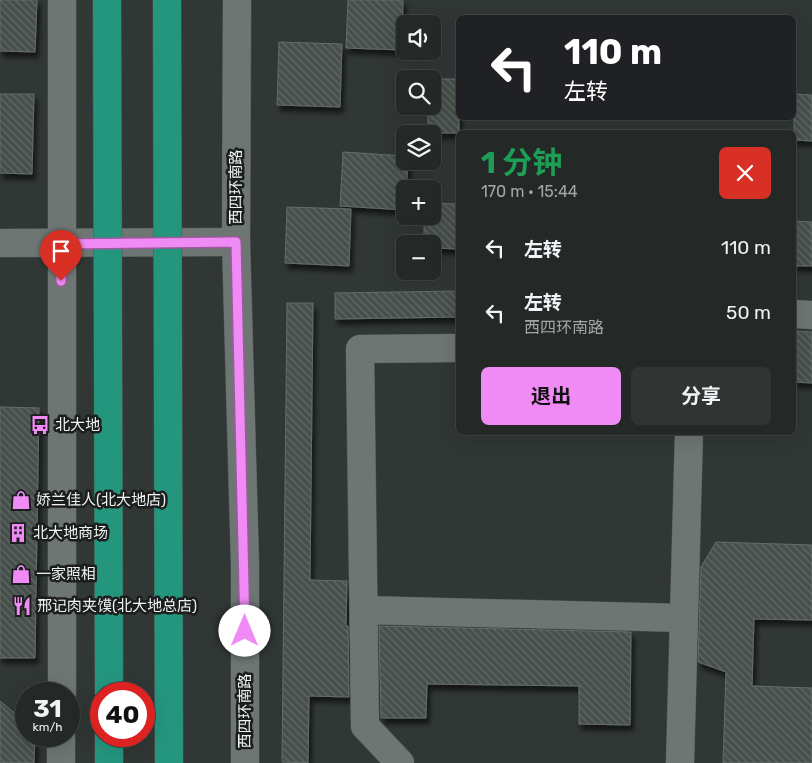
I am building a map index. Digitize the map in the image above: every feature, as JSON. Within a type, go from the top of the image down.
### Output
[{"type":"highway","points":[[107,0],[108,682]]},
{"type":"highway","points":[[167,0],[169,763]]},
{"type":"highway","points":[[109,747],[109,763]]},
{"type":"street","points":[[62,0],[62,682]]},
{"type":"street","name":"西四环南路","points":[[238,0],[236,242],[245,565],[245,763]]},
{"type":"street","points":[[0,244],[236,242]]},
{"type":"street","points":[[796,314],[812,315]]},
{"type":"street","points":[[400,763],[366,726],[360,349],[456,348]]},
{"type":"street","points":[[680,763],[689,435]]},
{"type":"street","points":[[364,610],[684,618]]},
{"type":"street","points":[[61,747],[61,763]]},
{"type":"building","points":[[0,0],[37,0],[35,52],[0,51]]},
{"type":"building","points":[[348,0],[403,0],[403,15],[396,15],[396,50],[346,48]]},
{"type":"building","points":[[279,42],[342,44],[340,107],[277,105]]},
{"type":"building","points":[[441,79],[456,79],[456,120],[459,120],[459,130],[456,130],[456,133],[441,133],[441,125],[428,125],[428,115],[441,115]]},
{"type":"building","points":[[0,94],[34,94],[32,174],[0,173]]},
{"type":"building","points":[[796,94],[812,95],[812,141],[796,140],[796,130],[794,130]]},
{"type":"building","points":[[343,152],[396,155],[396,170],[407,170],[407,180],[396,180],[396,209],[340,206]]},
{"type":"building","points":[[441,203],[456,204],[456,249],[441,248],[441,235],[424,235],[424,225],[441,225]]},
{"type":"building","points":[[287,207],[351,209],[349,266],[285,263]]},
{"type":"building","points":[[796,221],[812,222],[812,266],[796,266]]},
{"type":"building","points":[[456,291],[456,317],[335,319],[335,293]]},
{"type":"building","points":[[287,303],[313,303],[310,580],[347,581],[346,626],[348,626],[349,697],[309,696],[308,763],[282,762]]},
{"type":"building","points":[[796,331],[812,332],[812,383],[796,382]]},
{"type":"building","name":"北大地商场","points":[[0,407],[39,408],[35,658],[0,658]]},
{"type":"building","points":[[716,542],[812,545],[812,620],[754,619],[752,686],[812,688],[812,763],[723,763],[726,672],[698,662],[701,567]]},
{"type":"building","points":[[379,626],[631,632],[630,725],[579,724],[579,686],[427,684],[426,718],[381,718]]},
{"type":"building","points":[[0,701],[15,713],[15,747],[35,747],[34,763],[0,763]]},
{"type":"place","name":"北大地","points":[[40,425]]},
{"type":"place","name":"娇兰佳人(北大地店)","points":[[21,500]]},
{"type":"place","name":"北大地商场","points":[[18,533]]},
{"type":"place","name":"一家照相","points":[[21,574]]},
{"type":"place","name":"邢记肉夹馍(北大地总店)","points":[[22,606]]},
{"type":"route","points":[[61,281],[61,244],[236,242],[245,565],[245,631]]}]
